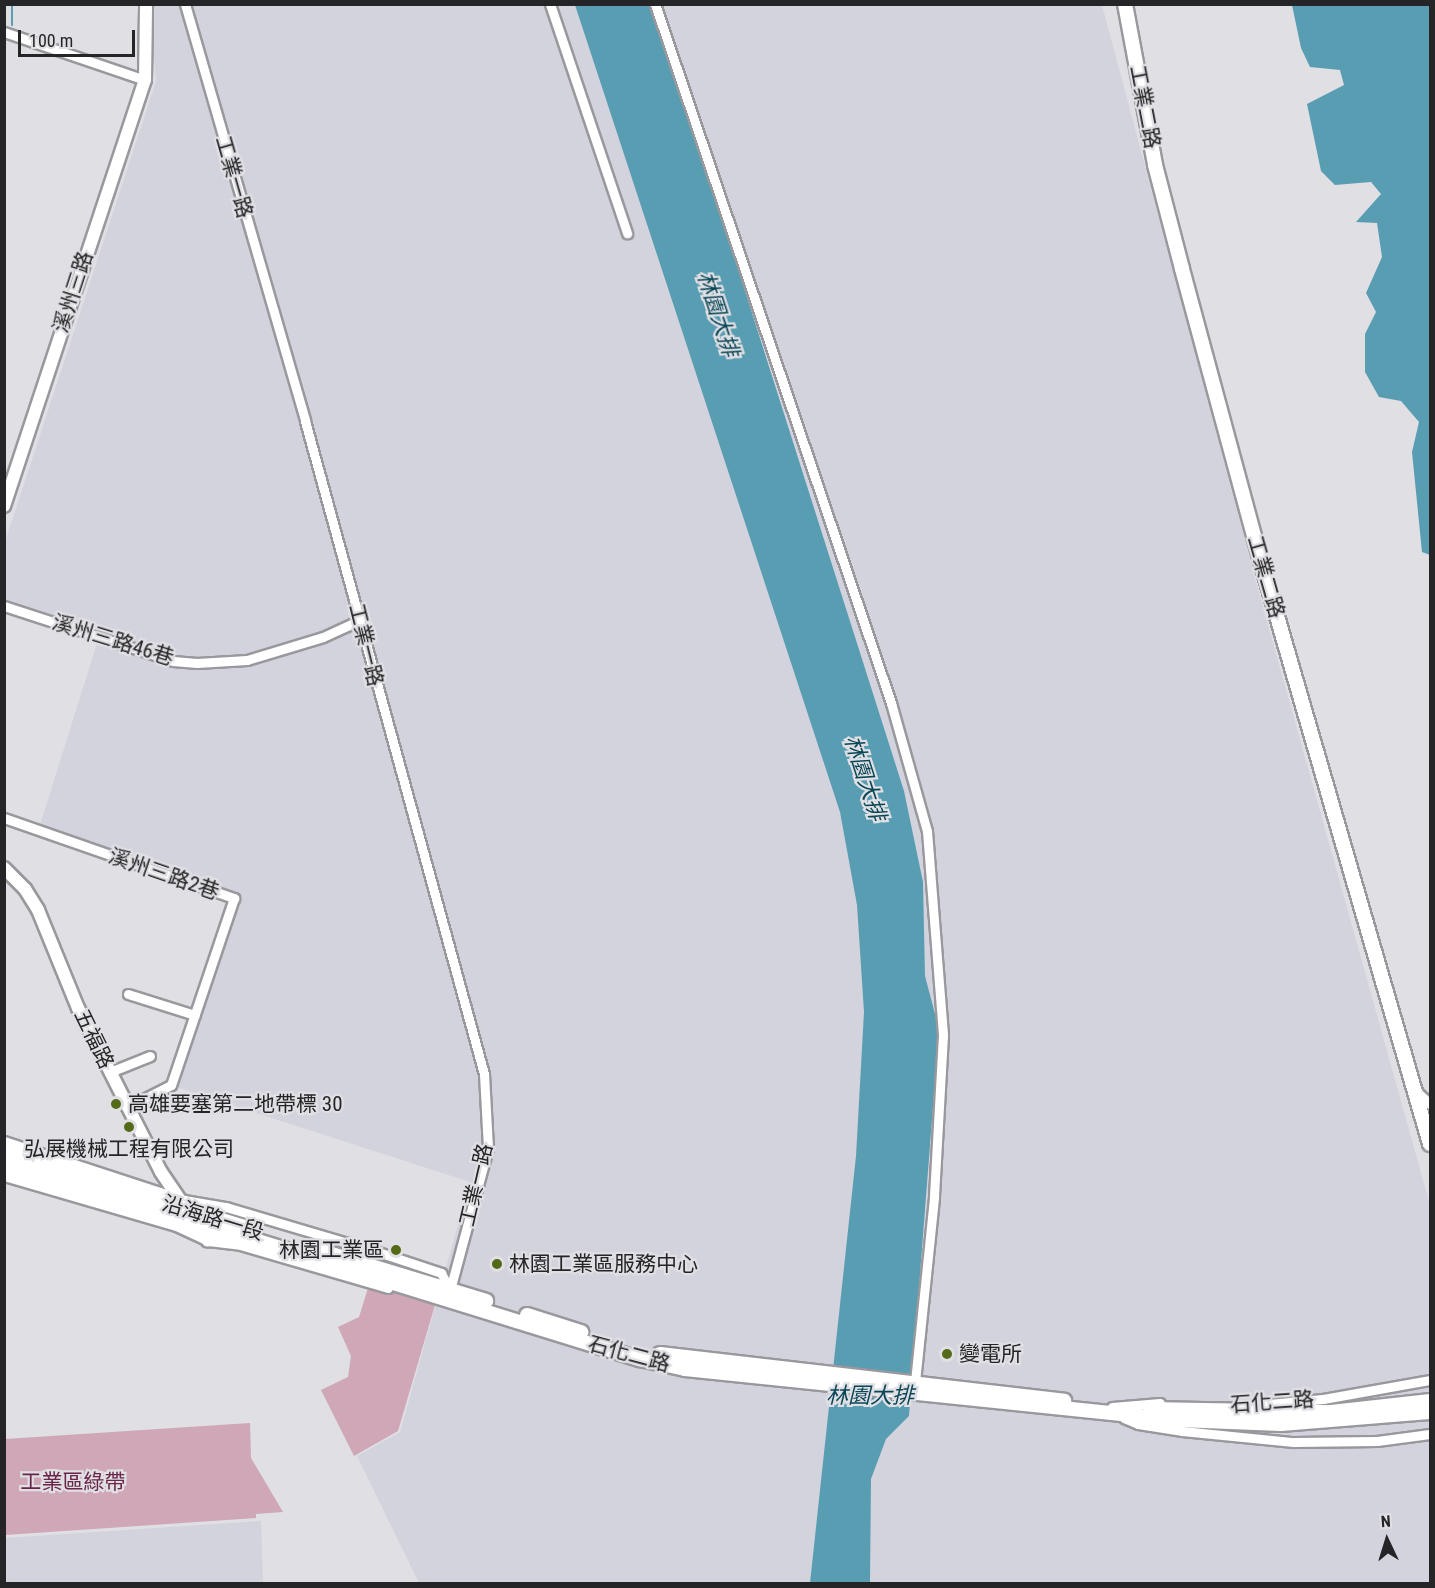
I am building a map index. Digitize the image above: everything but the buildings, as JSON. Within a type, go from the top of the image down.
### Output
[{"type":"main road","name":"工業二路","points":[[1125,4],[1155,165],[1182,269],[1261,561],[1431,1144]]},
{"type":"main road","name":"沿海路一段","points":[[4,1153],[187,1206],[449,1295]]},
{"type":"main road","name":"沿海路一段","points":[[4,1165],[163,1213],[205,1236],[235,1234],[449,1295]]},
{"type":"main road","name":"石化二路","points":[[449,1295],[668,1356],[815,1377],[922,1387],[1115,1411],[1182,1415]]},
{"type":"main road","points":[[1182,1415],[1331,1412],[1431,1401]]},
{"type":"main road","points":[[1182,1415],[1281,1424],[1431,1412]]},
{"type":"street","name":"溪州三路","points":[[4,506],[145,80],[146,4]]},
{"type":"street","name":"工業一路","points":[[185,4],[360,620],[484,1074],[488,1149],[449,1295]]},
{"type":"street","points":[[550,4],[627,233]]},
{"type":"street","points":[[655,4],[891,703],[927,831],[943,1035],[922,1387]]},
{"type":"street","points":[[4,32],[145,80]]},
{"type":"street","name":"溪州三路46巷","points":[[4,606],[173,661],[197,663],[247,660],[323,637],[360,620]]},
{"type":"street","name":"溪州三路2巷","points":[[4,818],[234,898],[195,1015]]},
{"type":"street","name":"五福路","points":[[4,868],[25,889],[38,910],[78,1008],[110,1072],[162,1172],[205,1236]]},
{"type":"street","points":[[128,994],[195,1015],[171,1085],[128,1107]]},
{"type":"street","points":[[110,1072],[150,1056]]},
{"type":"street","points":[[1414,1089],[1431,1104]]},
{"type":"street","name":"沿海路一段","points":[[4,1141],[187,1206]]},
{"type":"street","name":"沿海路一段","points":[[4,1176],[205,1236]]},
{"type":"street","name":"石化二路","points":[[1115,1411],[1145,1402],[1267,1404],[1431,1380]]},
{"type":"street","name":"石化二路","points":[[1115,1411],[1149,1426],[1293,1442],[1377,1441],[1431,1434]]},
{"type":"shaded area","points":[[150,5],[1102,5],[1253,571],[1430,1205],[1430,1583],[419,1583],[357,1456],[400,1432],[470,1182],[176,1087],[239,895],[39,828],[98,640],[5,609],[5,542],[156,81]]},
{"type":"shaded area","points":[[261,1521],[263,1583],[5,1583],[5,1538]]},
{"type":"green space","points":[[369,1285],[435,1305],[398,1431],[354,1456],[321,1390],[348,1377],[351,1356],[338,1327],[359,1317]]},
{"type":"green space","name":"工業區綠帶","points":[[250,1423],[251,1458],[283,1512],[256,1514],[256,1518],[5,1535],[5,1439]]},
{"type":"water","name":"林園大排","points":[[575,5],[654,5],[904,791],[923,882],[925,976],[939,1029],[909,1416],[886,1439],[871,1479],[870,1583],[810,1583],[856,1156],[864,1012],[857,905],[840,812]]},
{"type":"water","points":[[1292,5],[1430,5],[1430,555],[1422,552],[1412,452],[1419,422],[1401,401],[1379,397],[1365,372],[1365,334],[1376,312],[1366,293],[1382,257],[1377,223],[1356,222],[1381,194],[1371,182],[1335,185],[1321,171],[1307,104],[1344,85],[1340,70],[1310,67],[1301,48]]},
{"type":"waterway","points":[[12,4],[12,25]]},
{"type":"waterway","points":[[70,59],[96,69]]},
{"type":"place","name":"高雄要塞第二地帶標 30","points":[[116,1104]]},
{"type":"place","name":"弘展機械工程有限公司","points":[[129,1127]]},
{"type":"place","name":"林園工業區","points":[[396,1250]]},
{"type":"place","name":"林園工業區服務中心","points":[[497,1264]]},
{"type":"place","name":"變電所","points":[[947,1354]]}]
